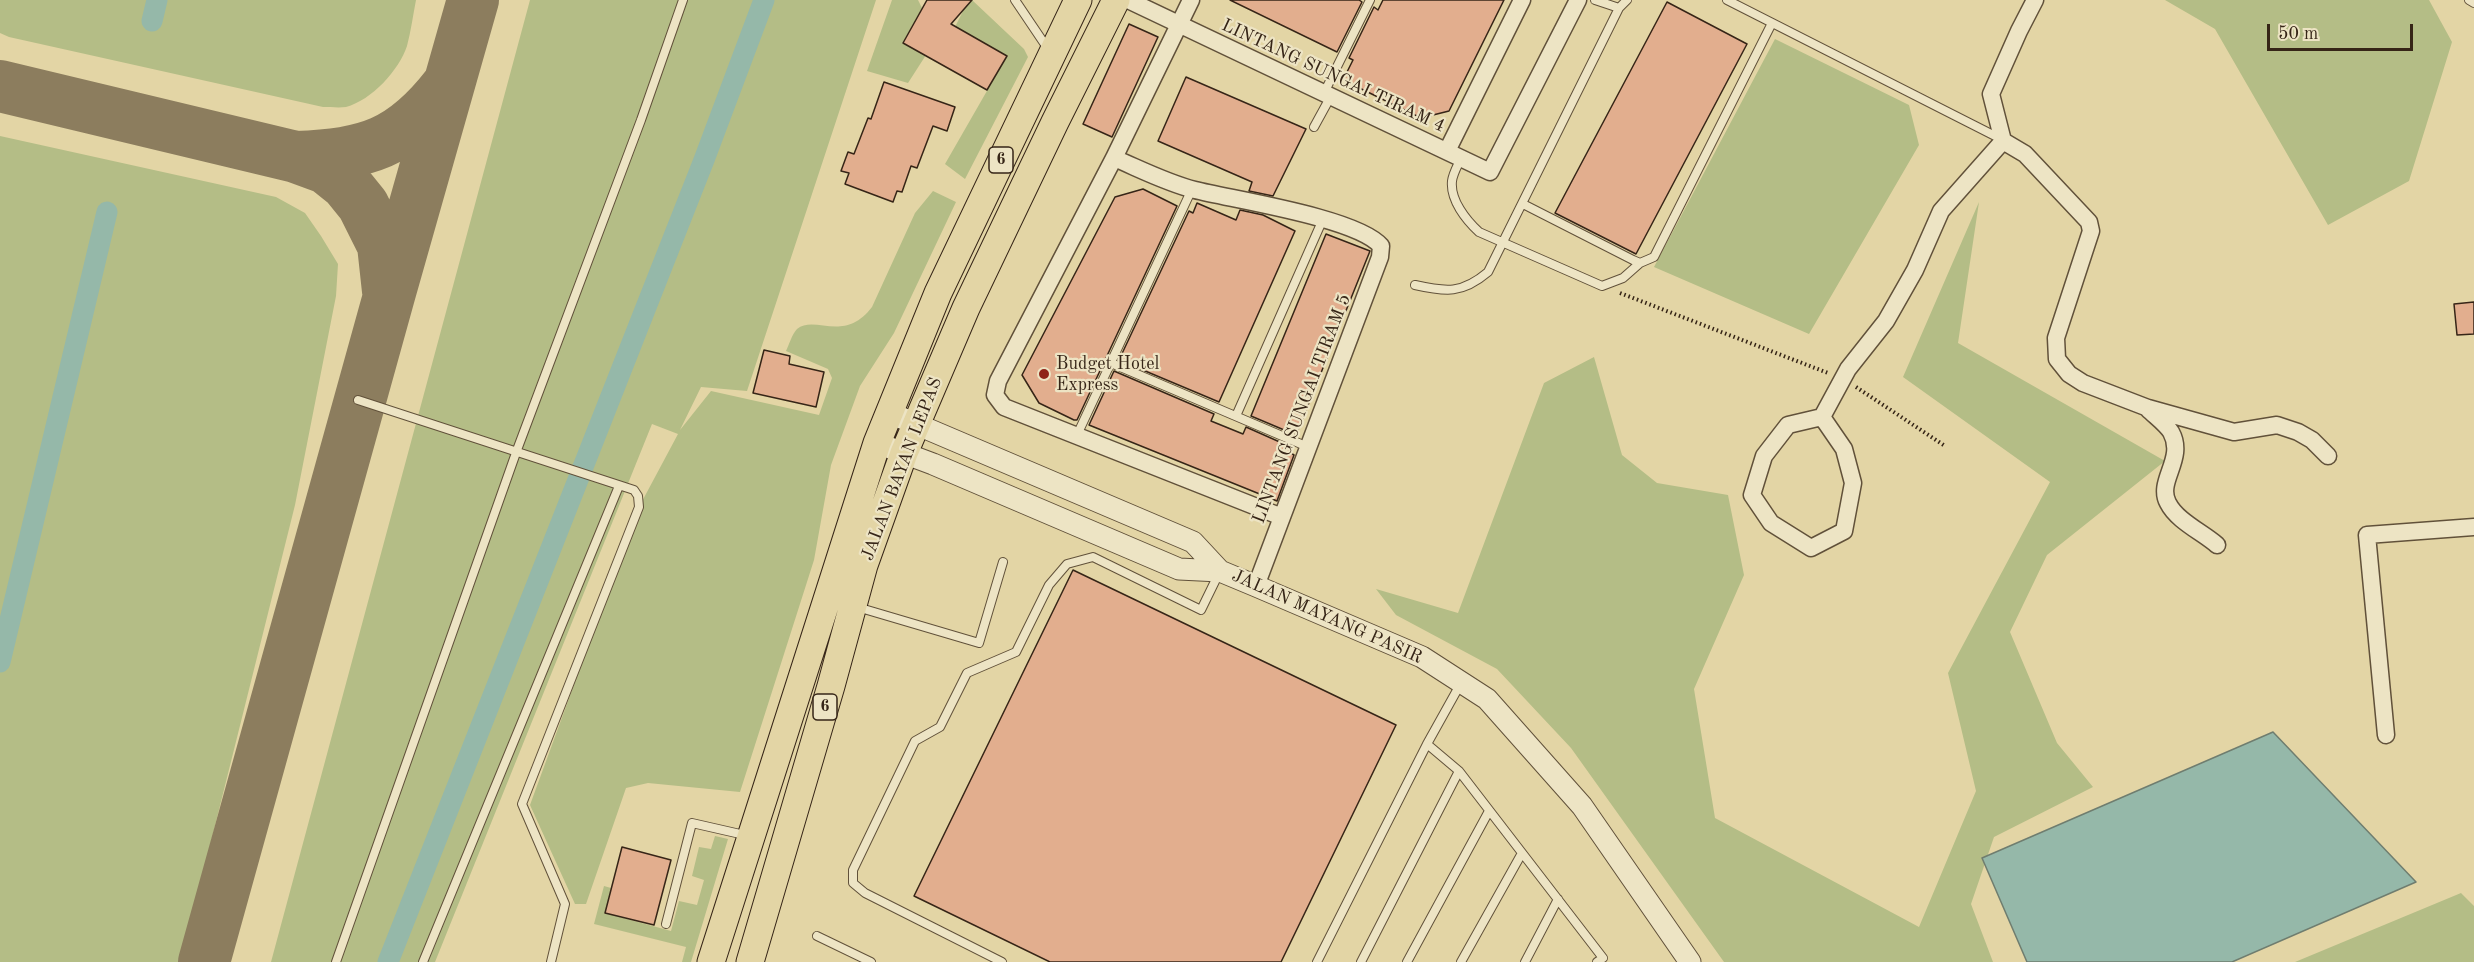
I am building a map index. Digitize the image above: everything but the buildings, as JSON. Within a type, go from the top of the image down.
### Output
[{"type":"highway","name":"JALAN BAYAN LEPAS","points":[[711,962],[877,443],[926,321],[1078,0]]},
{"type":"highway","name":"JALAN BAYAN LEPAS","points":[[750,962],[864,565],[904,453],[966,308],[1054,122],[1116,0]]},
{"type":"highway","points":[[843,545],[858,454],[885,386],[926,321]]},
{"type":"street","name":"LINTANG SUNGAI TIRAM 4","points":[[1128,0],[1490,172],[1578,0]]},
{"type":"street","points":[[1191,0],[1114,158],[998,381],[995,395],[1004,407],[1282,517]]},
{"type":"street","points":[[1454,154],[1522,0]]},
{"type":"street","points":[[2036,0],[2019,31],[1991,94],[2003,141],[2025,154],[2089,222],[2091,231],[2056,338],[2057,359],[2069,374],[2083,383],[2148,408],[2234,432],[2277,425],[2312,440],[2328,456]]},
{"type":"street","points":[[1822,417],[1844,448],[1853,483],[1844,531],[1811,548],[1771,524],[1752,495],[1764,456],[1788,425],[1822,417],[1843,378],[1886,321],[1915,270],[1941,211],[2003,141]]},
{"type":"street","points":[[1114,158],[1192,189],[1323,219]]},
{"type":"street","name":"LINTANG SUNGAI TIRAM 5","points":[[1256,585],[1380,257],[1381,246],[1373,237],[1323,219]]},
{"type":"street","points":[[2148,408],[2170,432],[2174,446],[2176,458],[2164,490],[2166,501],[2173,511],[2217,545]]},
{"type":"street","name":"JALAN MAYANG PASIR","points":[[890,413],[1193,542],[1220,571]]},
{"type":"street","name":"JALAN MAYANG PASIR","points":[[877,443],[1179,569],[1220,571],[1422,657],[1487,699],[1582,806],[1690,962]]},
{"type":"street","points":[[2386,735],[2367,535],[2474,527]]},
{"type":"lane","points":[[336,962],[517,450],[652,90],[683,0]]},
{"type":"lane","points":[[1015,0],[1052,54]]},
{"type":"lane","points":[[1314,127],[1370,0]]},
{"type":"lane","points":[[1595,0],[1619,8]]},
{"type":"lane","points":[[1415,285],[1453,291],[1469,285],[1488,272],[1619,8],[1627,0]]},
{"type":"lane","points":[[1726,0],[2003,141]]},
{"type":"lane","points":[[2469,0],[2474,3]]},
{"type":"lane","points":[[1454,154],[1453,193],[1467,222],[1479,232],[1504,241],[1602,286],[1623,278],[1641,263],[1654,257],[1772,23]]},
{"type":"lane","points":[[1077,435],[1192,189]]},
{"type":"lane","points":[[1523,204],[1641,263]]},
{"type":"lane","points":[[1236,416],[1323,219]]},
{"type":"lane","points":[[1111,363],[1308,447]]},
{"type":"lane","points":[[358,400],[634,490],[638,496],[639,507],[522,804],[565,904],[551,962]]},
{"type":"lane","points":[[423,962],[620,486]]},
{"type":"lane","points":[[1002,962],[865,893],[853,883],[853,870],[915,741],[940,727],[967,673],[1016,652],[1049,585],[1067,564],[1094,556],[1201,610],[1220,571]]},
{"type":"lane","points":[[853,606],[979,643],[1003,562]]},
{"type":"lane","points":[[1317,962],[1427,744],[1461,682]]},
{"type":"lane","points":[[1427,744],[1459,771],[1603,958],[1598,962]]},
{"type":"lane","points":[[1361,962],[1459,771]]},
{"type":"lane","points":[[1407,962],[1489,811]]},
{"type":"lane","points":[[666,924],[693,823],[753,836]]},
{"type":"lane","points":[[1461,962],[1522,853]]},
{"type":"lane","points":[[1525,962],[1558,899]]},
{"type":"lane","points":[[817,936],[872,962]]},
{"type":"path","points":[[1602,286],[1843,378],[1945,446]]},
{"type":"green space","points":[[0,0],[416,0],[407,46],[391,74],[375,91],[356,103],[346,107],[323,107],[9,37],[0,33]]},
{"type":"green space","points":[[530,0],[876,0],[747,391],[701,387],[680,430],[711,391],[819,415],[832,378],[828,369],[786,351],[795,331],[804,325],[841,326],[851,324],[861,318],[872,307],[915,213],[933,191],[956,202],[894,333],[860,386],[831,465],[814,560],[740,792],[648,783],[626,788],[586,904],[575,904],[530,805],[639,507],[678,434],[652,424],[435,962],[271,962]]},
{"type":"green space","points":[[892,0],[918,0],[922,8],[903,42],[926,55],[908,83],[867,71]]},
{"type":"green space","points":[[972,0],[1024,49],[1028,57],[965,179],[945,164],[1007,56],[955,27],[964,9]]},
{"type":"green space","points":[[2165,0],[2429,0],[2452,42],[2409,181],[2328,225],[2215,29]]},
{"type":"green space","points":[[1775,39],[1909,105],[1919,145],[1809,334],[1654,267]]},
{"type":"green space","points":[[0,136],[276,197],[305,213],[338,264],[336,296],[295,505],[181,962],[0,962]]},
{"type":"green space","points":[[1979,202],[1958,343],[2165,461],[2047,555],[2010,632],[2057,743],[2093,787],[1994,837],[1971,904],[1993,962],[1724,962],[1571,748],[1497,669],[1396,615],[1376,589],[1458,613],[1544,383],[1594,357],[1622,455],[1657,483],[1728,495],[1744,575],[1694,689],[1715,818],[1919,927],[1976,791],[1948,673],[2050,482],[1903,377]]},
{"type":"green space","points":[[715,836],[728,839],[691,962],[682,962],[686,947],[594,924],[604,886],[611,888],[605,913],[671,931],[679,901],[697,905],[704,880],[692,876],[699,847],[711,849]]},
{"type":"green space","points":[[2461,893],[2474,906],[2474,962],[2295,962]]},
{"type":"shaded area","points":[[2273,732],[2416,882],[2232,962],[2027,962],[1982,858]]},
{"type":"waterway","points":[[152,21],[157,0]]},
{"type":"waterway","points":[[388,962],[704,160],[764,0]]},
{"type":"waterway","points":[[0,662],[107,212]]},
{"type":"taxiway","points":[[204,962],[473,0]]},
{"type":"taxiway","points":[[0,86],[296,157]]},
{"type":"taxiway","points":[[388,291],[383,245],[363,205],[346,184],[326,168],[296,157],[343,153],[381,142],[414,121],[431,106],[447,86]]},
{"type":"place","name":"Budget Hotel Express","points":[[1044,374]]}]
